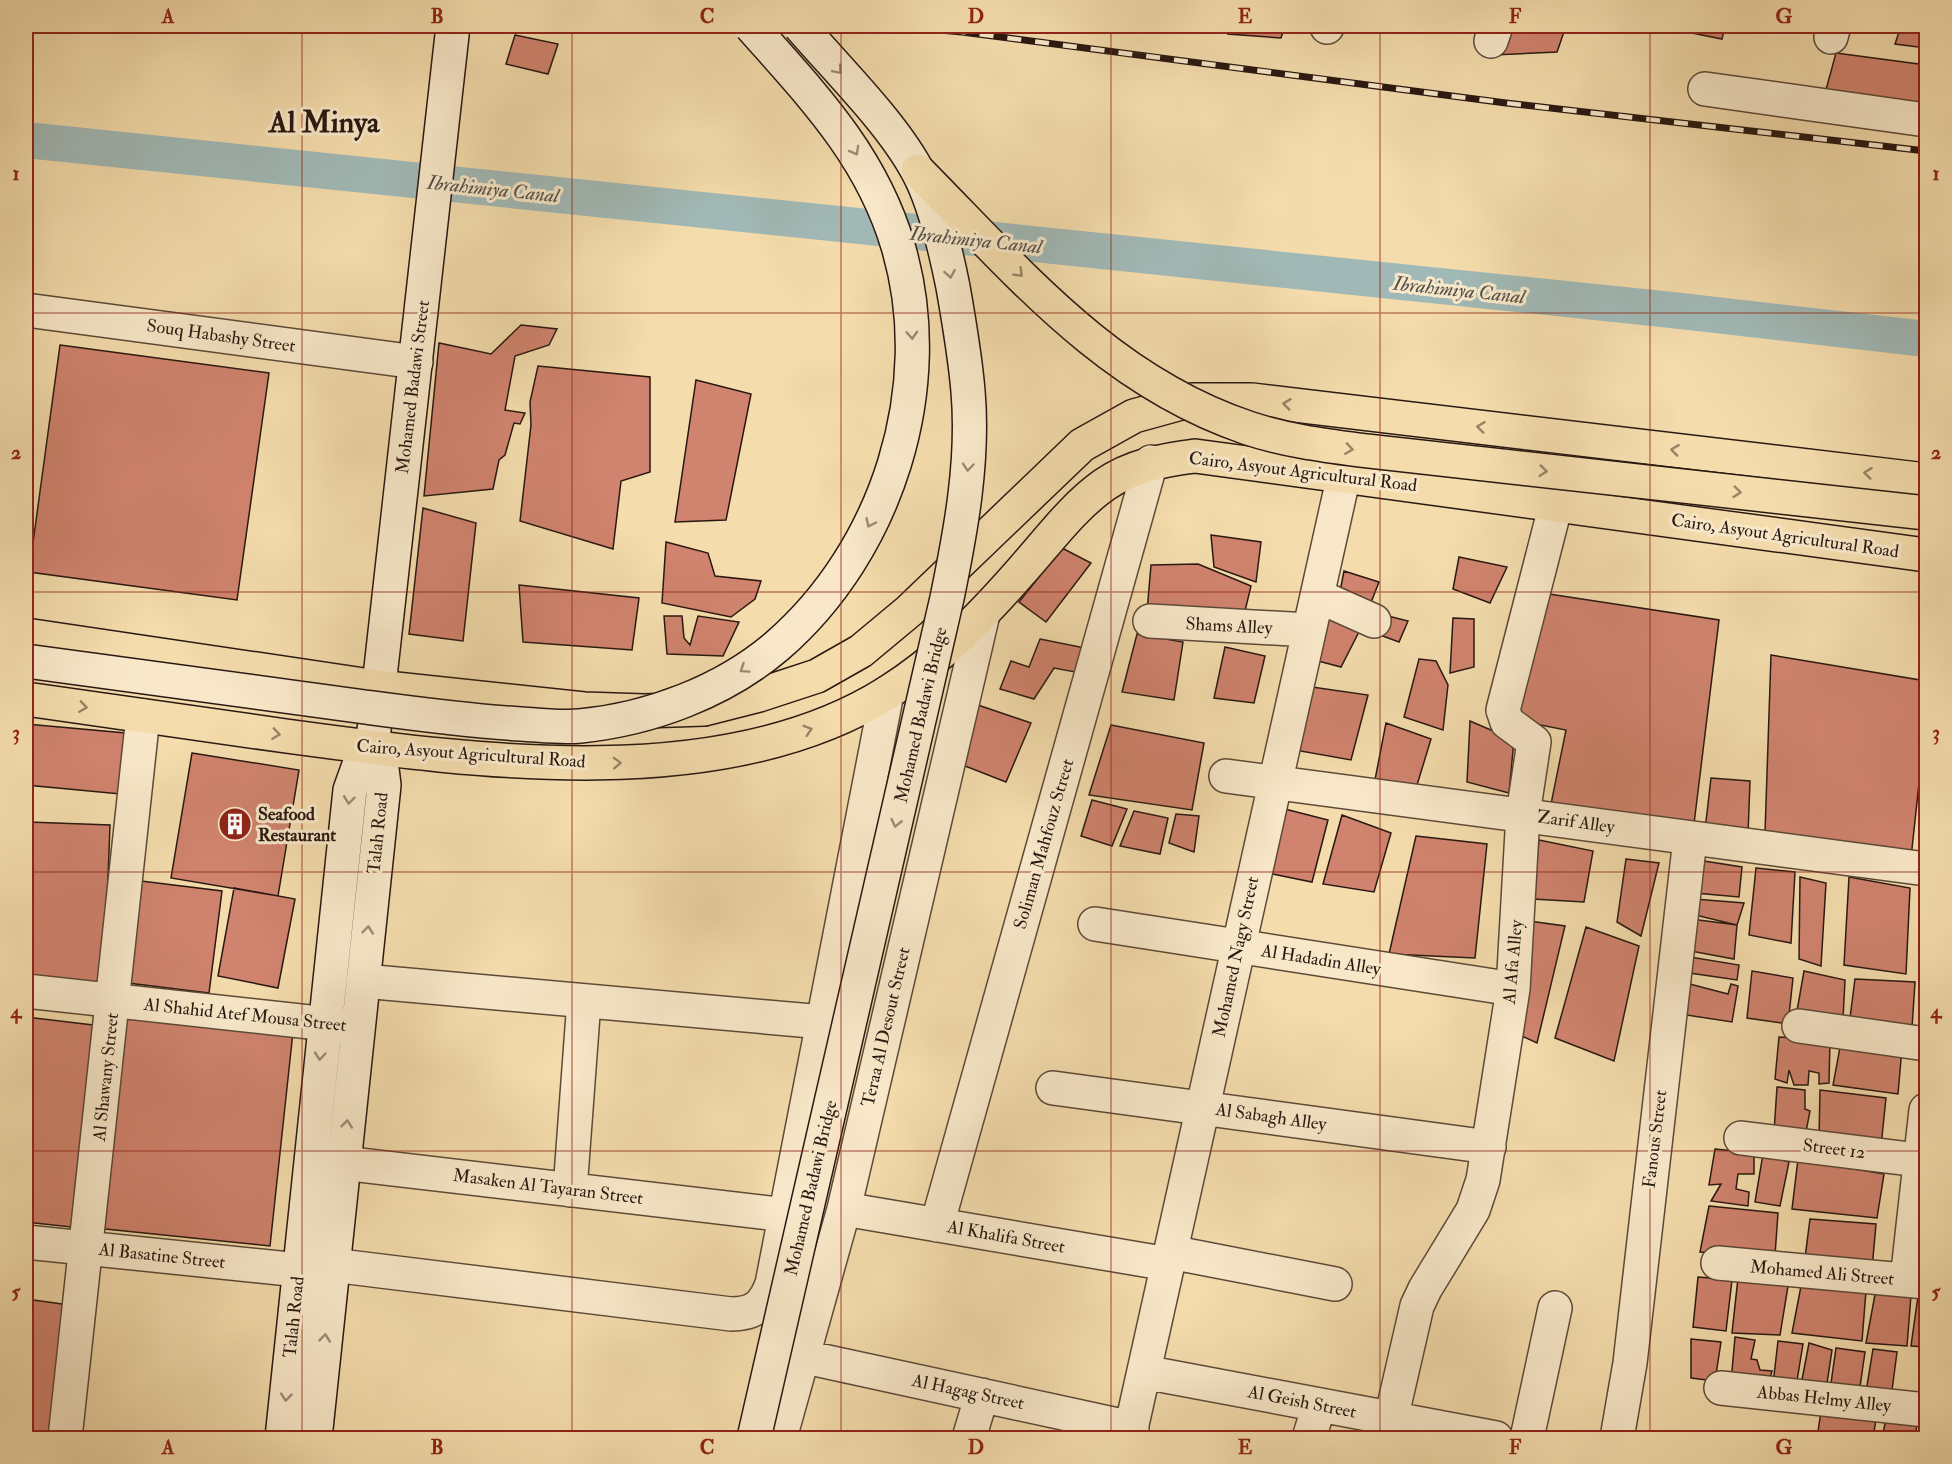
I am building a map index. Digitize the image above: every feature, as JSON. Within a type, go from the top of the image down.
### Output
[{"type":"highway","points":[[918,171],[1057,311],[1099,348],[1146,381],[1195,407],[1248,428],[1303,442],[1359,450],[1926,513]]},
{"type":"highway","points":[[26,635],[377,687],[584,709],[644,711],[704,709],[759,696],[817,676],[861,651],[909,611],[1082,445],[1134,416],[1192,400],[1252,400],[1926,480]]},
{"type":"highway","name":"Cairo, Asyout Agricultural Road","points":[[26,699],[372,748],[575,764],[639,762],[703,754],[769,742],[827,724],[887,693],[940,655],[983,614],[1067,519],[1105,484],[1151,462],[1195,456],[1926,555]]},
{"type":"highway","points":[[703,754],[704,709]]},
{"type":"street","name":"Mohamed Badawi Street","points":[[372,748],[377,687],[453,26]]},
{"type":"street","points":[[26,661],[460,720],[577,727],[635,717],[683,702],[731,677],[776,647],[820,603],[861,542],[890,481],[906,424],[913,365],[910,306],[901,259],[878,192],[849,141],[751,26]]},
{"type":"street","name":"Mohamed Badawi Bridge","points":[[753,1438],[961,531],[969,462],[969,392],[946,249],[918,171],[896,138],[800,26]]},
{"type":"street","points":[[1705,90],[1926,120]]},
{"type":"street","name":"Souq Habashy Street","points":[[26,310],[416,362]]},
{"type":"street","name":"Soliman Mahfouz Street","points":[[937,1225],[1151,462]]},
{"type":"street","name":"Mohamed Nagy Street","points":[[1130,1433],[1344,475]]},
{"type":"street","name":"Al Afa Alley","points":[[1391,1419],[1417,1306],[1473,1210],[1483,1180],[1489,1147],[1513,989],[1523,814],[1534,742],[1507,722],[1503,710],[1556,504]]},
{"type":"street","points":[[1318,596],[1374,621]]},
{"type":"street","name":"Teraa Al Desout Street","points":[[780,1438],[805,1357],[844,1209],[983,614]]},
{"type":"street","name":"Shams Alley","points":[[1150,621],[1309,630]]},
{"type":"street","points":[[332,1265],[745,1314],[758,1309],[767,1298],[786,1215],[887,693]]},
{"type":"street","name":"Al Shawany Street","points":[[65,1438],[115,1000],[143,716]]},
{"type":"street","name":"Talah Road","points":[[282,1438],[323,1023],[350,790],[359,765],[372,748],[381,769],[384,785],[315,1438]]},
{"type":"street","name":"Zarif Alley","points":[[1226,776],[1275,785],[1523,814],[1690,839],[1926,868]]},
{"type":"street","name":"Fanous Street","points":[[1617,1438],[1630,1363],[1690,839]]},
{"type":"street","name":"Al Hadadin Alley","points":[[1095,924],[1513,989]]},
{"type":"street","points":[[363,981],[823,1022]]},
{"type":"street","name":"Al Shahid Atef Mousa Street","points":[[26,992],[358,1027]]},
{"type":"street","points":[[570,1190],[585,1000]]},
{"type":"street","points":[[1799,1026],[1926,1044]]},
{"type":"street","name":"Al Sabagh Alley","points":[[1053,1088],[1489,1147]]},
{"type":"street","points":[[1917,1281],[1926,1110]]},
{"type":"street","name":"Street 12","points":[[1741,1138],[1924,1161]]},
{"type":"street","name":"Masaken Al Tayaran Street","points":[[311,1159],[786,1215]]},
{"type":"street","name":"Al Khalifa Street","points":[[844,1209],[1335,1284]]},
{"type":"street","name":"Al Basatine Street","points":[[26,1242],[299,1270]]},
{"type":"street","name":"Mohamed Ali Street","points":[[1718,1263],[1917,1281]]},
{"type":"street","points":[[1527,1438],[1555,1308]]},
{"type":"street","name":"Al Hagag Street","points":[[805,1357],[982,1395],[1130,1433]]},
{"type":"street","name":"Al Geish Street","points":[[1144,1372],[1391,1419],[1462,1435],[1496,1438]]},
{"type":"street","name":"Abbas Helmy Alley","points":[[1721,1388],[1926,1410]]},
{"type":"street","points":[[969,1438],[982,1395]]},
{"type":"street","points":[[1310,1438],[1319,1406]]},
{"type":"building","points":[[1232,26],[1285,26],[1281,38],[1228,34]]},
{"type":"building","points":[[1503,26],[1566,26],[1557,52],[1494,55]]},
{"type":"building","points":[[1657,26],[1725,26],[1722,39]]},
{"type":"building","points":[[1901,26],[1926,26],[1926,48],[1895,44]]},
{"type":"building","points":[[515,35],[558,44],[548,74],[506,64]]},
{"type":"building","points":[[1836,53],[1926,65],[1926,111],[1824,97]]},
{"type":"building","points":[[521,325],[557,329],[549,345],[515,356],[505,410],[525,413],[520,424],[514,423],[505,455],[499,460],[493,489],[424,496],[439,343],[491,354]]},
{"type":"building","points":[[60,345],[269,373],[237,600],[29,572]]},
{"type":"building","points":[[538,366],[650,377],[650,472],[621,481],[613,549],[520,521],[531,425],[530,402]]},
{"type":"building","points":[[696,380],[751,394],[726,520],[675,522]]},
{"type":"building","points":[[423,508],[476,523],[463,641],[409,634]]},
{"type":"building","points":[[1211,535],[1261,542],[1256,582],[1214,567]]},
{"type":"building","points":[[666,542],[708,553],[715,576],[761,581],[755,599],[731,617],[662,603]]},
{"type":"building","points":[[1062,548],[1091,563],[1046,622],[1019,602]]},
{"type":"building","points":[[1459,557],[1507,567],[1490,603],[1453,589]]},
{"type":"building","points":[[1198,564],[1251,586],[1245,611],[1147,612],[1151,565]]},
{"type":"building","points":[[1344,571],[1379,582],[1368,610],[1338,602]]},
{"type":"building","points":[[519,585],[639,598],[632,650],[523,642]]},
{"type":"building","points":[[1536,592],[1719,620],[1694,824],[1550,809],[1566,730],[1510,719]]},
{"type":"building","points":[[1330,609],[1364,622],[1341,667],[1318,661]]},
{"type":"building","points":[[1384,615],[1408,621],[1399,642],[1380,635]]},
{"type":"building","points":[[664,616],[682,616],[684,638],[690,645],[698,616],[739,622],[723,656],[667,654]]},
{"type":"building","points":[[1453,618],[1474,619],[1474,667],[1450,673]]},
{"type":"building","points":[[1137,634],[1183,642],[1174,700],[1122,692]]},
{"type":"building","points":[[1040,639],[1085,648],[1075,672],[1054,668],[1034,699],[1000,689],[1011,661],[1029,667]]},
{"type":"building","points":[[1225,647],[1265,656],[1254,703],[1214,698]]},
{"type":"building","points":[[1771,655],[1926,681],[1926,718],[1911,858],[1765,833]]},
{"type":"building","points":[[1419,659],[1436,661],[1448,685],[1443,730],[1404,717]]},
{"type":"building","points":[[1305,686],[1368,695],[1351,760],[1289,749]]},
{"type":"building","points":[[978,705],[1031,723],[1006,782],[955,762]]},
{"type":"building","points":[[1470,721],[1514,740],[1509,793],[1467,782]]},
{"type":"building","points":[[1386,723],[1431,739],[1414,795],[1373,790]]},
{"type":"building","points":[[26,724],[137,734],[131,795],[26,785]]},
{"type":"building","points":[[1111,725],[1204,743],[1192,810],[1089,795]]},
{"type":"building","name":"Seafood Restaurant","points":[[192,753],[299,770],[278,896],[171,878]]},
{"type":"building","points":[[1711,778],[1750,781],[1748,835],[1705,830]]},
{"type":"building","points":[[1092,800],[1127,809],[1112,846],[1081,836]]},
{"type":"building","points":[[1285,809],[1328,820],[1312,882],[1263,872]]},
{"type":"building","points":[[1134,811],[1168,818],[1160,854],[1120,846]]},
{"type":"building","points":[[1176,814],[1199,816],[1194,852],[1169,843]]},
{"type":"building","points":[[1342,815],[1391,833],[1374,892],[1323,884]]},
{"type":"building","points":[[28,822],[110,825],[104,986],[26,983]]},
{"type":"building","points":[[1416,836],[1487,844],[1475,958],[1389,954]]},
{"type":"building","points":[[1539,840],[1593,851],[1584,902],[1533,899]]},
{"type":"building","points":[[1626,859],[1659,863],[1641,936],[1617,922]]},
{"type":"building","points":[[1704,861],[1742,867],[1739,897],[1695,893]]},
{"type":"building","points":[[1756,868],[1795,872],[1791,943],[1749,935]]},
{"type":"building","points":[[1800,877],[1826,883],[1821,966],[1799,959]]},
{"type":"building","points":[[1849,877],[1910,888],[1906,974],[1844,965]]},
{"type":"building","points":[[141,881],[222,891],[209,993],[128,983]]},
{"type":"building","points":[[234,888],[295,899],[278,988],[218,976]]},
{"type":"building","points":[[1694,899],[1744,903],[1737,925],[1691,914]]},
{"type":"building","points":[[1691,919],[1737,925],[1734,959],[1685,950]]},
{"type":"building","points":[[1529,921],[1565,926],[1537,1043],[1511,1031]]},
{"type":"building","points":[[1586,927],[1639,946],[1614,1061],[1555,1038]]},
{"type":"building","points":[[1684,956],[1739,965],[1737,980],[1683,972]]},
{"type":"building","points":[[1752,971],[1793,978],[1788,1024],[1747,1018]]},
{"type":"building","points":[[1804,971],[1845,980],[1843,1019],[1797,1011]]},
{"type":"building","points":[[1855,979],[1915,982],[1912,1028],[1850,1018]]},
{"type":"building","points":[[1686,983],[1728,994],[1731,984],[1738,986],[1732,1022],[1680,1014]]},
{"type":"building","points":[[119,1014],[293,1032],[270,1246],[96,1228]]},
{"type":"building","points":[[26,1017],[93,1025],[71,1227],[26,1222]]},
{"type":"building","points":[[1779,1037],[1830,1040],[1829,1083],[1819,1084],[1819,1073],[1809,1071],[1808,1085],[1794,1085],[1789,1070],[1787,1083],[1775,1079]]},
{"type":"building","points":[[1841,1042],[1902,1048],[1898,1094],[1833,1085]]},
{"type":"building","points":[[1777,1087],[1805,1090],[1805,1109],[1810,1111],[1805,1137],[1774,1132]]},
{"type":"building","points":[[1820,1090],[1886,1098],[1881,1146],[1819,1138]]},
{"type":"building","points":[[1715,1149],[1754,1153],[1754,1174],[1738,1174],[1736,1189],[1749,1192],[1748,1206],[1711,1201],[1721,1184],[1709,1185]]},
{"type":"building","points":[[1763,1154],[1789,1162],[1780,1206],[1755,1202]]},
{"type":"building","points":[[1798,1159],[1884,1174],[1877,1218],[1792,1209]]},
{"type":"building","points":[[1709,1206],[1778,1213],[1775,1255],[1760,1257],[1700,1252]]},
{"type":"building","points":[[1810,1219],[1876,1224],[1872,1269],[1805,1258]]},
{"type":"building","points":[[1698,1277],[1732,1280],[1726,1331],[1693,1327]]},
{"type":"building","points":[[1738,1278],[1788,1286],[1780,1335],[1732,1333]]},
{"type":"building","points":[[1801,1286],[1866,1291],[1862,1341],[1792,1333]]},
{"type":"building","points":[[1876,1289],[1911,1295],[1907,1346],[1866,1343]]},
{"type":"building","points":[[1918,1296],[1926,1297],[1926,1347],[1911,1346]]},
{"type":"building","points":[[26,1299],[69,1305],[52,1438],[26,1438]]},
{"type":"building","points":[[1735,1337],[1755,1340],[1751,1359],[1757,1360],[1760,1370],[1772,1371],[1768,1386],[1731,1382]]},
{"type":"building","points":[[1691,1339],[1721,1342],[1715,1381],[1691,1378]]},
{"type":"building","points":[[1778,1341],[1803,1344],[1796,1387],[1773,1384]]},
{"type":"building","points":[[1809,1343],[1832,1350],[1826,1390],[1801,1385]]},
{"type":"building","points":[[1836,1348],[1865,1352],[1859,1394],[1830,1390]]},
{"type":"building","points":[[1873,1349],[1897,1352],[1891,1398],[1866,1392]]},
{"type":"building","points":[[1822,1405],[1877,1413],[1873,1438],[1817,1438]]},
{"type":"building","points":[[1887,1414],[1918,1417],[1915,1438],[1882,1438]]},
{"type":"waterway","name":"Ibrahimiya Canal","points":[[26,140],[1672,310],[1926,339]]},
{"type":"railway","points":[[896,26],[962,32],[1506,103],[1926,151]]},
{"type":"place","name":"Seafood Restaurant","points":[[235,824]]},
{"type":"district","name":"Al Minya","points":[[324,122]]}]
